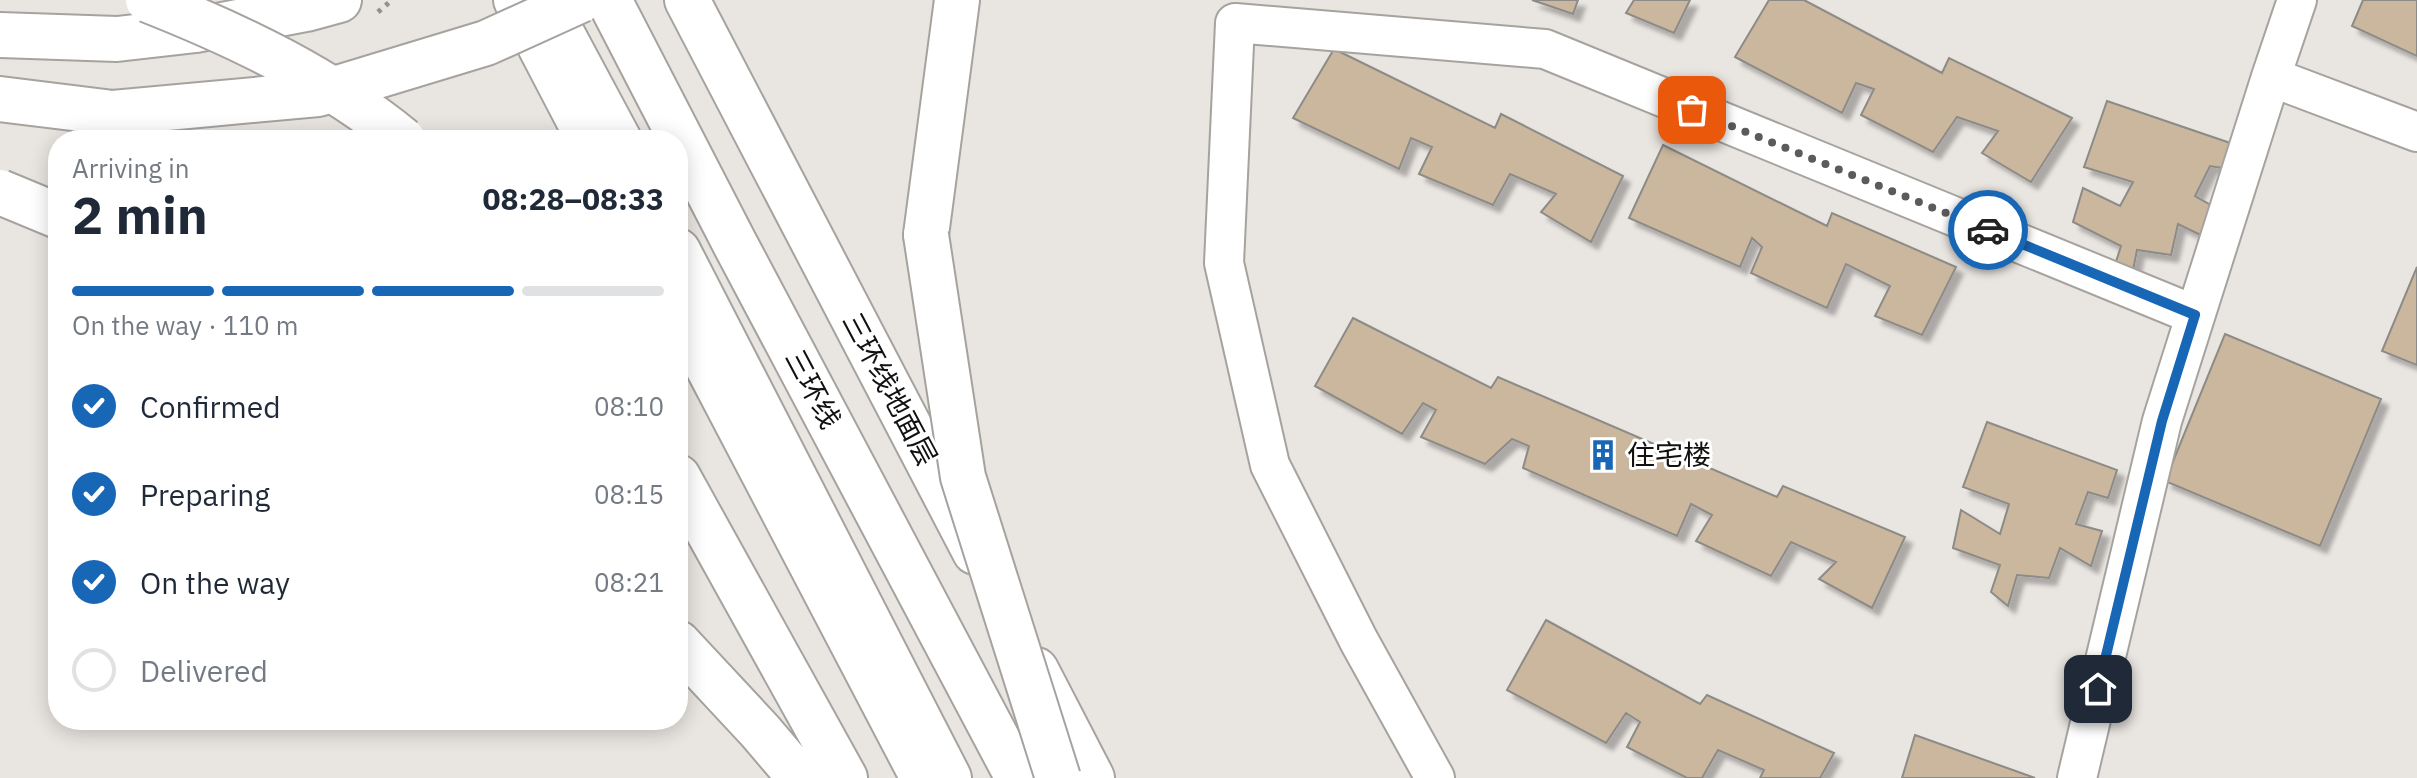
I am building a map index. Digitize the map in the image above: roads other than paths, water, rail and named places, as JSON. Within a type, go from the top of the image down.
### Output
[{"type":"main road","points":[[148,0],[282,59],[391,130]]},
{"type":"main road","points":[[0,35],[117,39],[196,30],[339,0]]},
{"type":"main road","points":[[516,0],[584,130]]},
{"type":"main road","points":[[544,0],[614,130]]},
{"type":"main road","points":[[0,99],[113,113],[318,94],[486,43],[581,0]]},
{"type":"main road","name":"三环线","points":[[609,0],[676,130]]},
{"type":"main road","name":"三环线地面层","points":[[687,0],[1092,778]]},
{"type":"main road","points":[[957,0],[926,235],[963,477],[1058,778]]},
{"type":"main road","name":"三环线","points":[[688,153],[1018,778]]},
{"type":"main road","points":[[0,192],[48,212]]},
{"type":"main road","name":"三环线","points":[[688,270],[949,778]]},
{"type":"main road","points":[[688,329],[923,778]]},
{"type":"main road","points":[[688,495],[845,778]]},
{"type":"main road","points":[[688,654],[800,778]]},
{"type":"street","points":[[2077,778],[2162,421],[2297,0]]},
{"type":"street","points":[[1435,778],[1359,641],[1270,465],[1224,263],[1235,23],[1545,49],[2195,315]]},
{"type":"street","points":[[2271,77],[2417,132]]},
{"type":"place","name":"住宅楼","points":[[1603,455]]}]
